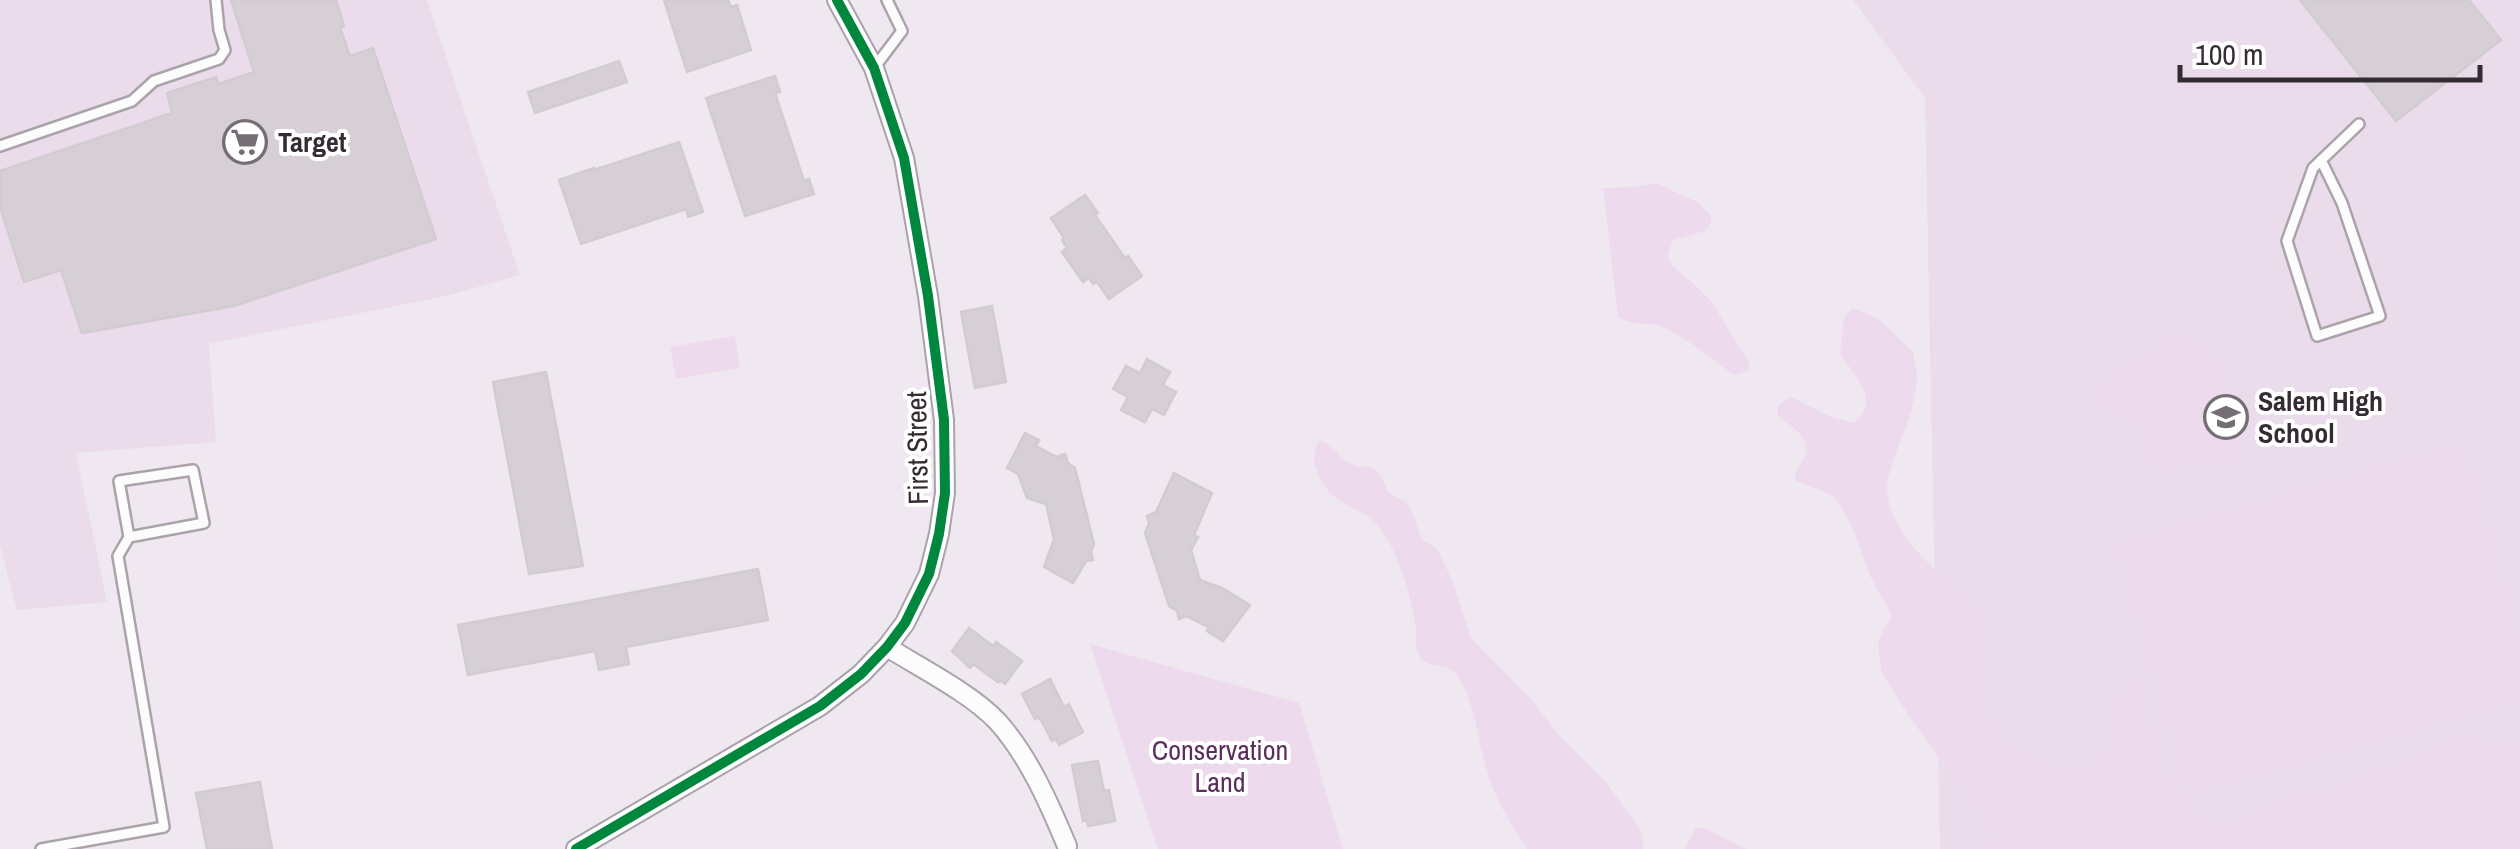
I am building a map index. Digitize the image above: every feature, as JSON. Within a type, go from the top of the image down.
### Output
[{"type":"street","name":"First Street","points":[[576,849],[820,706],[861,674],[905,624],[932,560],[945,493],[944,420],[928,296],[904,158],[874,68],[838,0]]},
{"type":"street","points":[[887,648],[974,702],[997,721],[1034,774],[1067,846]]},
{"type":"lane","points":[[0,146],[132,101],[154,81],[219,59],[224,50],[216,0]]},
{"type":"lane","points":[[874,68],[902,31],[887,0]]},
{"type":"lane","points":[[2322,160],[2342,203],[2380,316],[2317,336],[2287,241],[2313,168],[2359,124]]},
{"type":"lane","points":[[41,849],[164,828],[118,556],[129,537],[119,481],[193,470],[204,523],[129,537]]},
{"type":"shaded area","points":[[0,0],[427,0],[520,275],[450,295],[209,344],[216,442],[76,453],[107,602],[17,610],[0,546]]},
{"type":"shaded area","name":"Salem High School","points":[[1853,0],[2520,0],[2520,747],[2176,849],[1940,849],[1925,98]]},
{"type":"green space","points":[[1656,183],[1697,202],[1711,216],[1705,231],[1673,240],[1668,255],[1672,266],[1711,301],[1749,363],[1749,371],[1734,375],[1665,328],[1629,322],[1618,316],[1603,188]]},
{"type":"green space","points":[[1852,308],[1878,318],[1914,353],[1914,399],[1890,470],[1888,499],[1894,518],[1920,554],[1985,612],[1982,676],[1991,716],[2014,747],[2056,768],[2085,767],[2101,755],[2134,675],[2167,775],[2196,813],[2215,824],[2235,824],[2298,795],[2314,789],[2325,791],[2466,736],[2520,745],[2520,849],[1989,849],[1995,836],[1882,673],[1878,645],[1891,614],[1834,496],[1796,481],[1806,444],[1778,416],[1778,405],[1791,397],[1853,423],[1862,415],[1866,406],[1863,388],[1840,353],[1844,317]]},
{"type":"green space","points":[[2182,335],[2197,338],[2228,382],[2238,400],[2247,436],[2243,451],[2228,463],[2208,469],[2185,465],[2166,476],[2150,466],[2149,430],[2099,405],[2102,384],[2111,375],[2159,343]]},
{"type":"green space","points":[[735,336],[740,368],[676,379],[670,347]]},
{"type":"green space","points":[[1319,440],[1352,465],[1373,468],[1388,492],[1406,502],[1421,539],[1437,549],[1452,580],[1471,638],[1606,782],[1638,826],[1643,849],[1527,849],[1491,785],[1470,702],[1460,679],[1449,668],[1421,659],[1410,600],[1393,550],[1376,524],[1327,490],[1314,458]]},
{"type":"green space","points":[[2463,443],[2520,641],[2520,700],[2188,795],[2116,543]]},
{"type":"green space","name":"Conservation Land","points":[[1090,644],[1299,703],[1343,849],[1158,849]]},
{"type":"green space","points":[[1702,827],[1747,849],[1685,849],[1695,829]]},
{"type":"building","name":"Target","points":[[231,0],[336,0],[350,56],[373,48],[436,239],[234,306],[82,333],[61,270],[24,282],[0,207],[0,171],[172,113],[167,93],[216,77],[218,84],[254,72]]},
{"type":"building","points":[[664,0],[728,0],[731,7],[737,5],[751,50],[687,72]]},
{"type":"building","points":[[2300,0],[2469,0],[2501,40],[2396,121]]},
{"type":"building","points":[[619,61],[627,82],[535,113],[528,92]]},
{"type":"building","points":[[775,76],[780,92],[775,93],[804,181],[809,179],[814,194],[745,216],[706,98]]},
{"type":"building","points":[[679,142],[703,212],[688,217],[686,209],[581,244],[559,180]]},
{"type":"building","points":[[1085,195],[1125,258],[1128,256],[1142,276],[1109,299],[1097,282],[1093,284],[1089,278],[1083,282],[1062,252],[1067,248],[1064,238],[1051,218]]},
{"type":"building","points":[[992,306],[1006,382],[975,388],[961,312]]},
{"type":"building","points":[[1147,359],[1170,372],[1163,385],[1176,392],[1164,415],[1152,409],[1145,422],[1121,410],[1128,397],[1113,389],[1126,366],[1140,373]]},
{"type":"building","points":[[546,372],[583,566],[529,574],[493,382]]},
{"type":"building","points":[[1025,433],[1039,440],[1036,446],[1057,457],[1065,454],[1075,468],[1094,544],[1093,560],[1086,561],[1073,583],[1044,567],[1054,539],[1046,504],[1027,498],[1018,474],[1007,468]]},
{"type":"building","points":[[1174,473],[1212,493],[1191,550],[1200,580],[1250,605],[1223,641],[1207,631],[1208,627],[1186,616],[1179,619],[1177,611],[1169,606],[1145,533],[1147,516],[1156,512]]},
{"type":"building","points":[[758,569],[768,620],[626,647],[629,664],[599,670],[595,651],[468,675],[458,625]]},
{"type":"building","points":[[969,628],[1022,661],[1005,684],[973,664],[970,668],[952,651]]},
{"type":"building","points":[[1050,679],[1083,732],[1059,745],[1056,739],[1052,741],[1038,717],[1035,719],[1022,694]]},
{"type":"building","points":[[1098,761],[1115,821],[1088,826],[1087,820],[1083,821],[1072,765]]},
{"type":"building","points":[[260,782],[272,849],[207,849],[196,793]]},
{"type":"cycle path","points":[[576,849],[820,706],[861,674],[887,647],[905,623],[929,574],[945,493],[944,420],[928,296],[904,158],[874,68],[837,0]]},
{"type":"place","name":"Target","points":[[245,142]]},
{"type":"place","name":"Salem High School","points":[[2226,417]]}]
